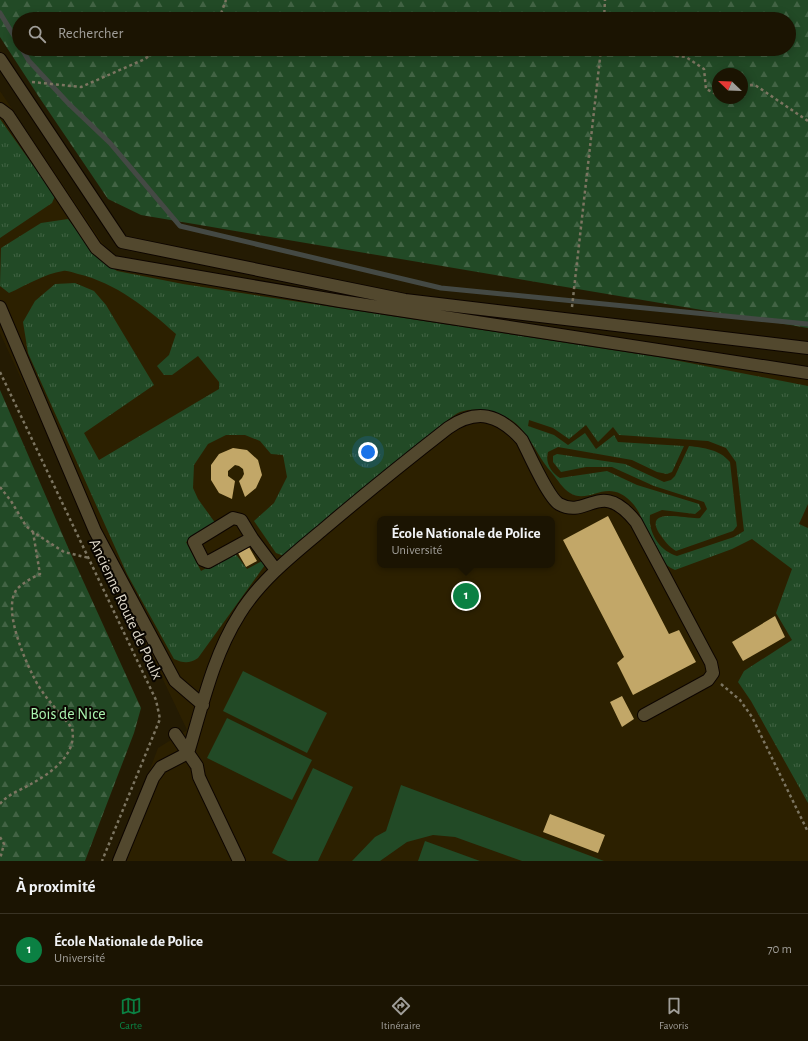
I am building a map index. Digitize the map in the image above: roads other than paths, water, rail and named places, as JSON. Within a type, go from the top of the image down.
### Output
[{"type":"street","points":[[0,59],[122,242],[405,300],[808,348]]},
{"type":"street","points":[[0,109],[8,115],[96,248],[113,262],[340,301],[808,373]]},
{"type":"street","points":[[0,307],[96,531],[174,680],[203,705]]},
{"type":"street","points":[[120,861],[153,778],[161,767],[188,753],[227,635],[243,608],[276,570],[376,485],[460,419],[468,416],[486,417],[507,426],[522,440],[551,496],[559,503],[567,506],[578,506],[609,500],[626,509],[636,522],[711,663],[714,673],[708,680],[644,715]]},
{"type":"street","points":[[252,538],[208,562],[203,560],[194,542],[233,518],[241,520],[252,538],[276,570]]},
{"type":"street","points":[[175,734],[197,766],[200,777],[239,861]]},
{"type":"waterway","points":[[0,13],[12,33]]},
{"type":"waterway","points":[[26,56],[69,104],[110,143],[180,226],[441,288],[808,324]]},
{"type":"place","name":"École Nationale de Police","points":[[466,596]]},
{"type":"park label","name":"Bois de Nice","points":[[68,714]]}]
